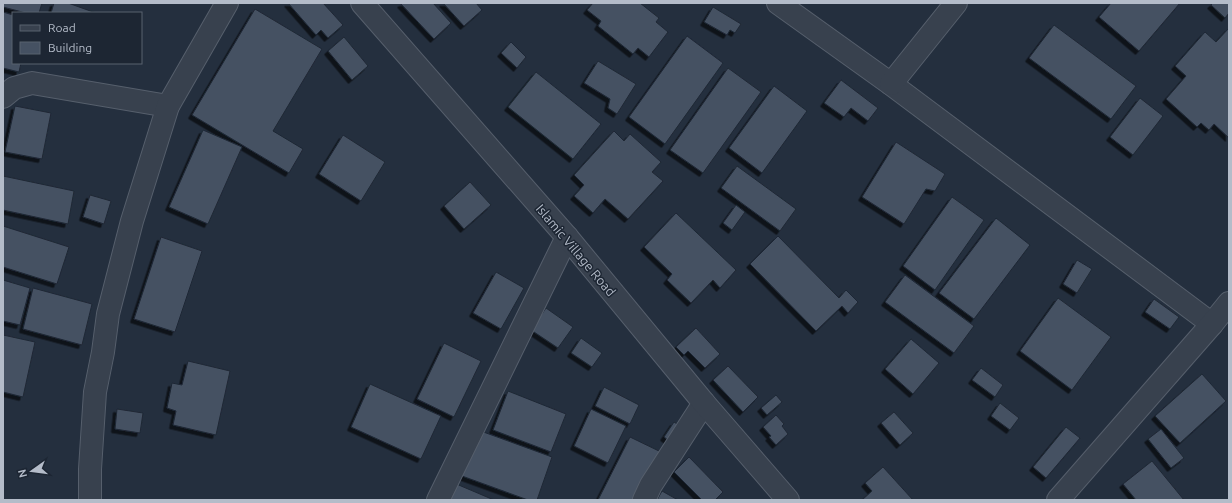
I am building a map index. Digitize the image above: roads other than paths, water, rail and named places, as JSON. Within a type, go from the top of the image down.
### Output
[{"type":"street","points":[[90,500],[90,469],[95,392],[103,352],[108,314],[132,221],[168,106],[226,3]]},
{"type":"street","name":"Islamic Village Road","points":[[362,3],[567,237],[704,403],[788,500]]},
{"type":"street","points":[[778,3],[891,84],[1212,324]]},
{"type":"street","points":[[891,84],[956,3]]},
{"type":"street","points":[[7,90],[32,82],[168,106]]},
{"type":"street","points":[[438,500],[567,237]]},
{"type":"street","points":[[1058,500],[1229,303]]},
{"type":"street","points":[[644,500],[651,485],[704,403]]}]
